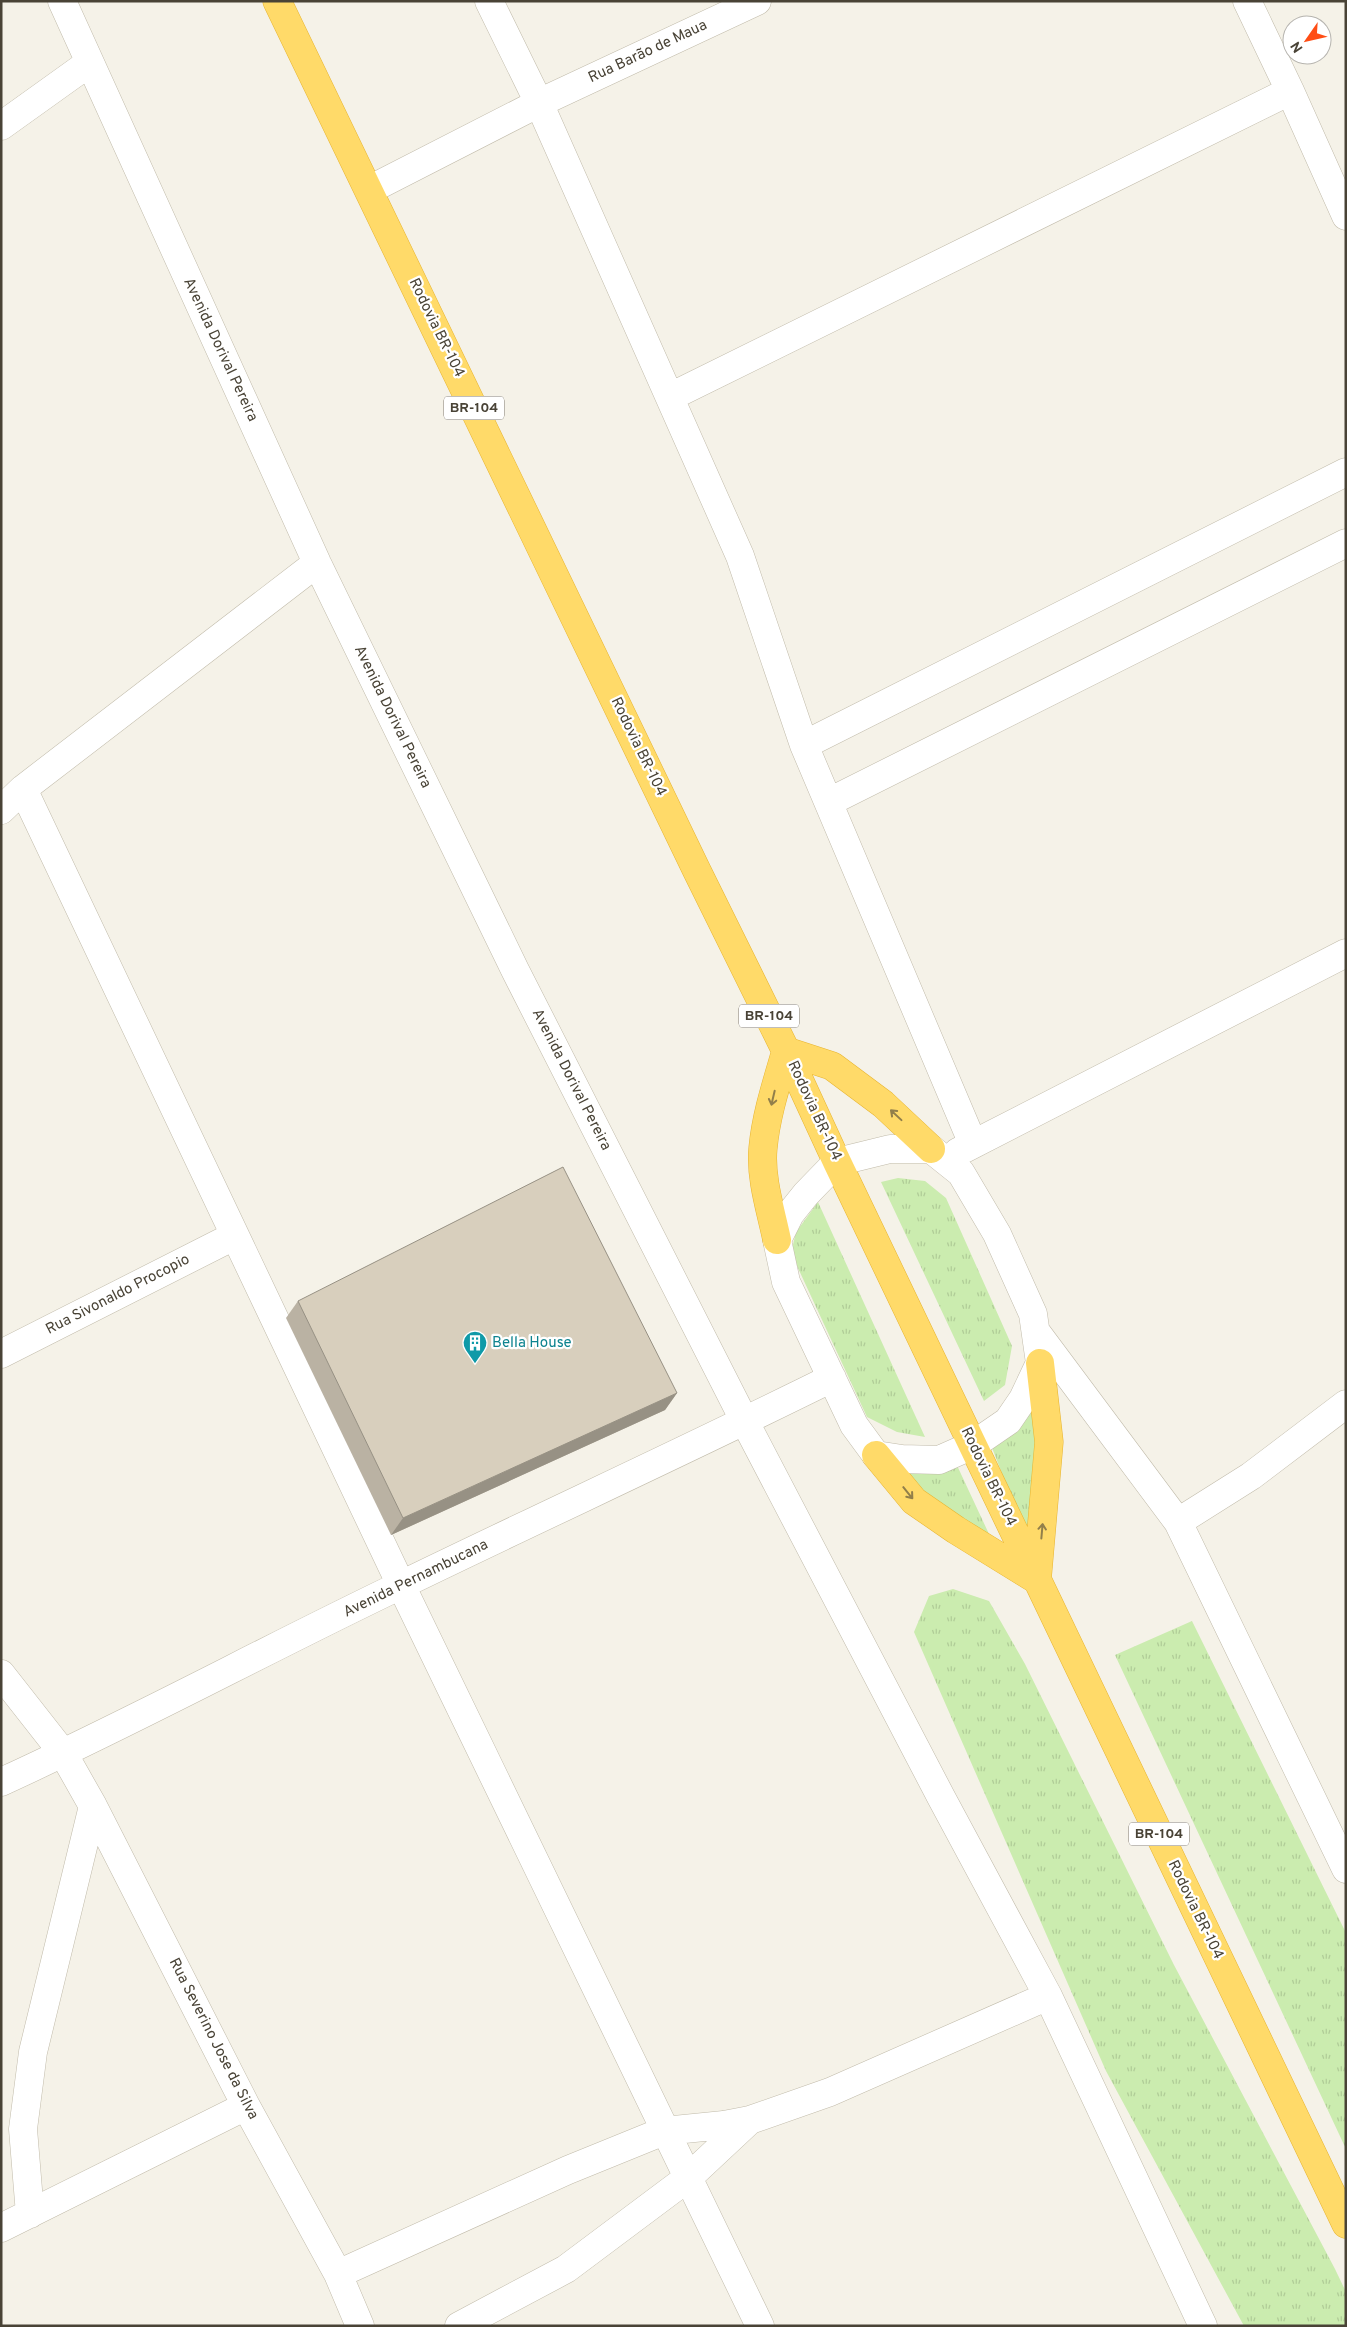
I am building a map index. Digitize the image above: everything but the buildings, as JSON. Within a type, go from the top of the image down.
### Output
[{"type":"highway","name":"Rodovia BR-104","points":[[277,1],[697,871],[786,1050],[1037,1580],[1346,2224]]},
{"type":"highway","points":[[777,1240],[767,1194],[763,1149],[774,1095],[786,1050],[832,1066],[883,1104],[938,1154]]},
{"type":"highway","points":[[876,1456],[914,1501],[956,1530],[1037,1580],[1049,1442],[1040,1363]]},
{"type":"street","name":"Avenida Dorival Pereira","points":[[62,1],[317,564],[515,970],[745,1422],[941,1797],[1048,1996],[1203,2326]]},
{"type":"street","points":[[489,1],[539,103],[740,556],[804,745],[973,1144]]},
{"type":"street","name":"Rua Barão de Maua","points":[[369,190],[539,103],[757,1]]},
{"type":"street","points":[[1247,1],[1346,216]]},
{"type":"street","points":[[1,126],[89,64]]},
{"type":"street","points":[[670,398],[1290,91]]},
{"type":"street","points":[[804,745],[1346,472]]},
{"type":"street","points":[[829,802],[1346,543]]},
{"type":"street","points":[[1,810],[24,789],[317,564]]},
{"type":"street","points":[[24,789],[234,1236],[401,1585],[664,2132],[689,2177],[760,2326]]},
{"type":"street","points":[[938,1154],[961,1173],[997,1234],[1033,1314],[1040,1363],[1023,1399],[1008,1421],[973,1445],[939,1460],[876,1456],[854,1425],[786,1282],[777,1240],[790,1214],[806,1194],[838,1162],[890,1150],[938,1154],[973,1144],[1346,953]]},
{"type":"street","name":"Rua Sivonaldo Procopio","points":[[1,1354],[234,1236]]},
{"type":"street","points":[[1035,1330],[1178,1522],[1346,1869]]},
{"type":"street","name":"Avenida Pernambucana","points":[[1,1782],[401,1585],[745,1422],[832,1378]]},
{"type":"street","points":[[1178,1522],[1251,1476],[1346,1404]]},
{"type":"street","name":"Rua Severino Jose da Silva","points":[[1,1674],[63,1753],[93,1806],[246,2106],[338,2274],[360,2326]]},
{"type":"street","points":[[30,2214],[23,2129],[33,2052],[93,1806]]},
{"type":"street","points":[[338,2274],[568,2170],[664,2132],[750,2120],[830,2092],[1048,1996]]},
{"type":"street","points":[[1,2228],[246,2106]]},
{"type":"street","points":[[459,2326],[566,2269],[689,2177],[750,2120]]},
{"type":"green space","points":[[898,1178],[925,1181],[946,1198],[1012,1346],[1005,1385],[984,1401],[881,1182]]},
{"type":"green space","points":[[818,1202],[925,1437],[897,1432],[867,1417],[791,1253],[796,1232]]},
{"type":"green space","points":[[1038,1388],[1031,1549],[991,1445]]},
{"type":"green space","points":[[954,1459],[996,1549],[918,1495],[901,1465]]},
{"type":"green space","points":[[953,1589],[989,1601],[1025,1664],[1174,1965],[1335,2269],[1346,2292],[1346,2326],[1244,2326],[1106,2071],[914,1632],[929,1596]]},
{"type":"green space","points":[[1192,1621],[1346,1933],[1346,2149],[1115,1655]]},
{"type":"place","name":"Bella House","points":[[475,1364]]}]
